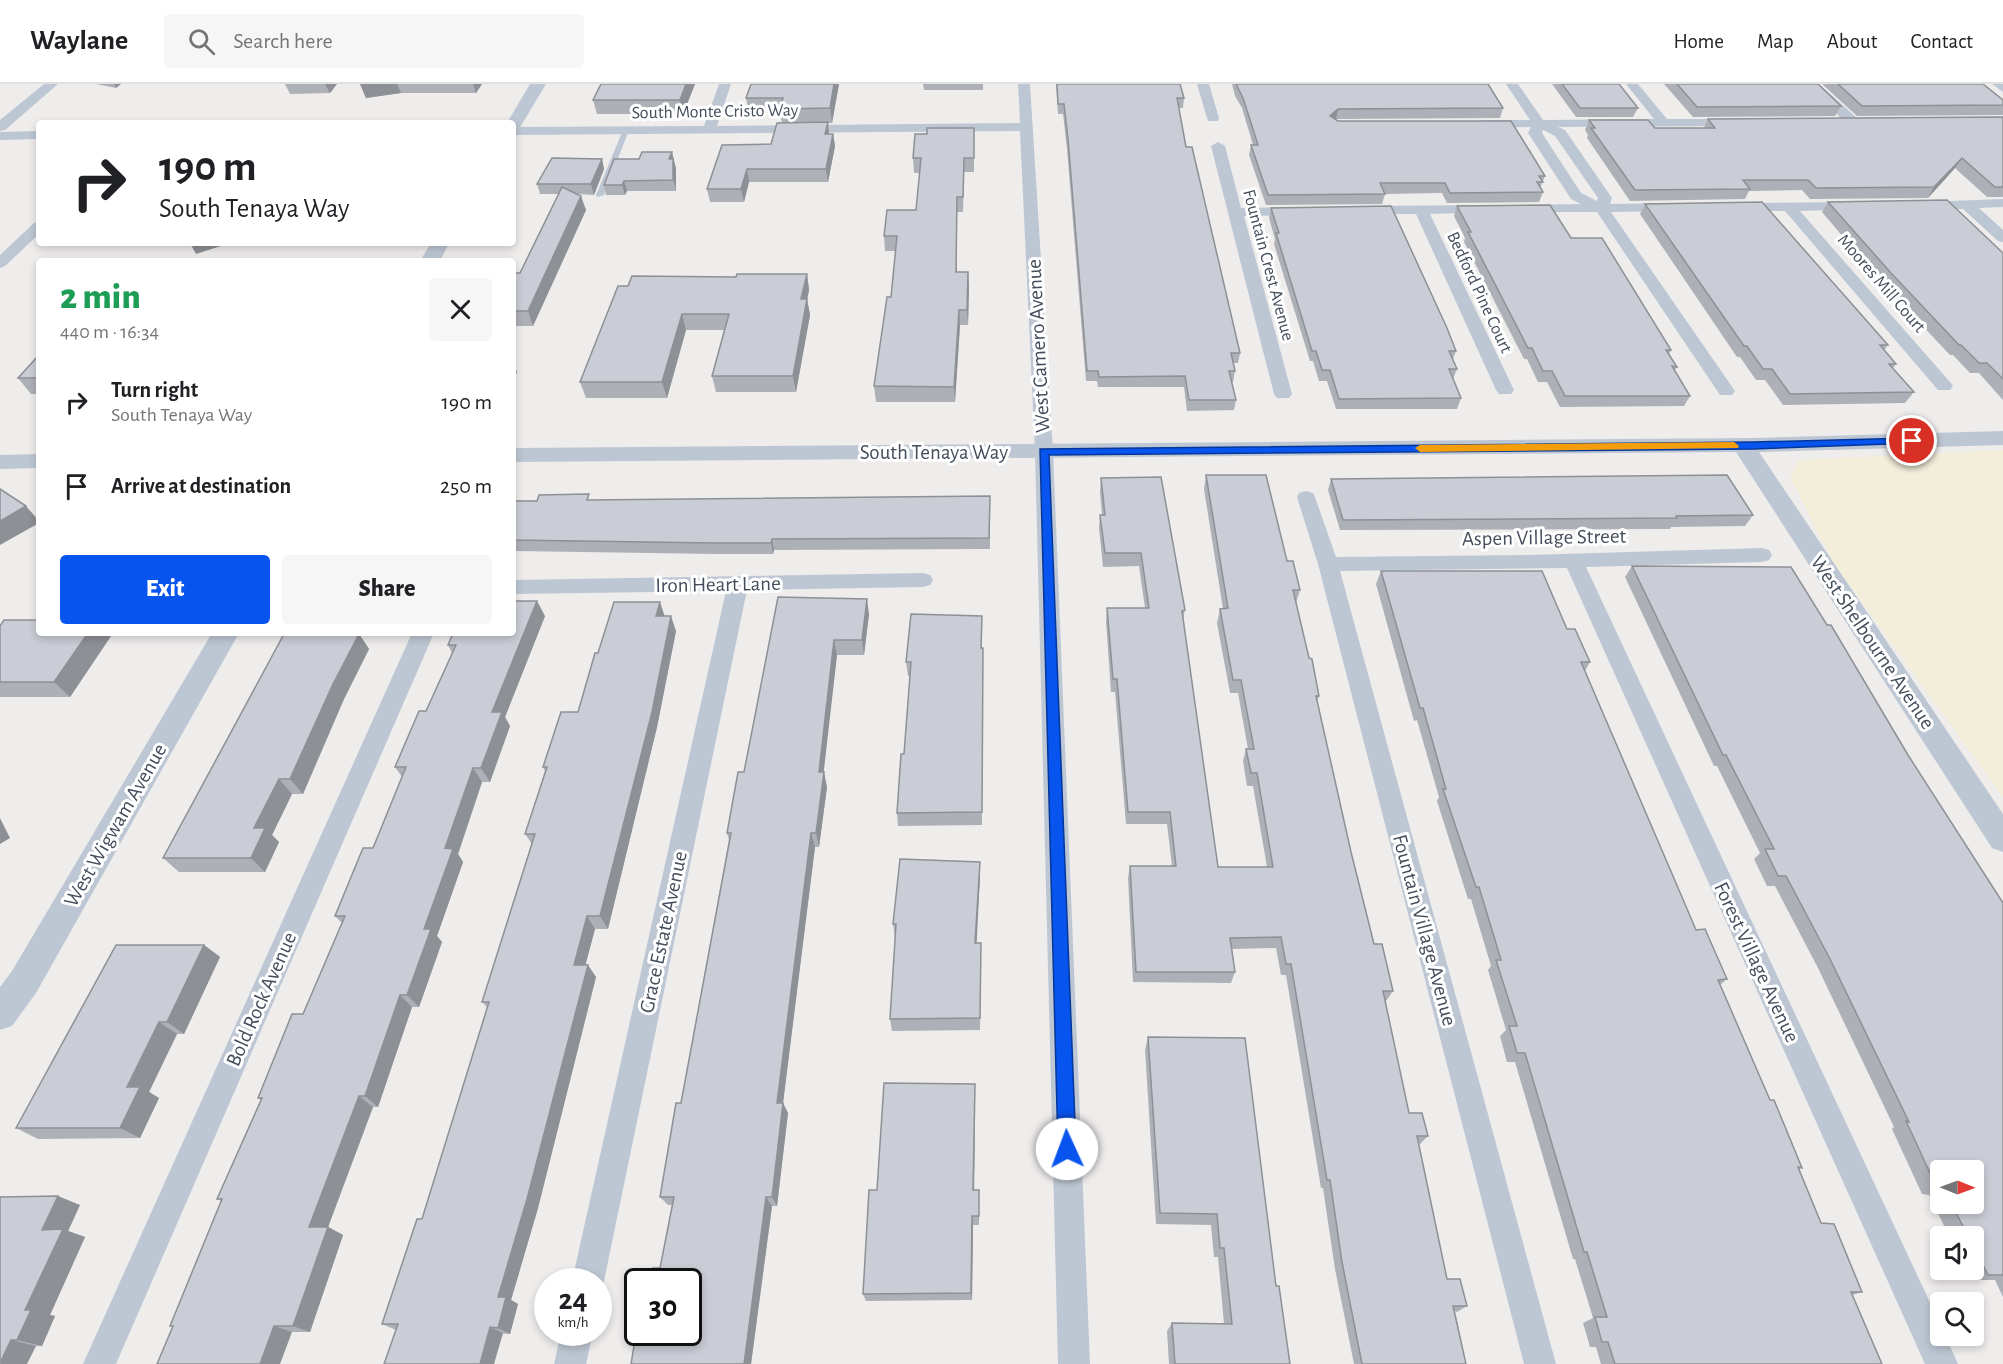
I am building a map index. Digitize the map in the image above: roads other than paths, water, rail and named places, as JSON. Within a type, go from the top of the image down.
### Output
[{"type":"street","points":[[0,127],[52,84]]},
{"type":"street","points":[[516,121],[538,84]]},
{"type":"street","points":[[710,128],[725,84]]},
{"type":"street","name":"West Camero Avenue","points":[[1024,84],[1044,451],[1074,1364]]},
{"type":"street","points":[[1203,84],[1213,118]]},
{"type":"street","points":[[1512,84],[1539,123],[1560,133],[1605,198],[1600,208]]},
{"type":"street","points":[[1632,84],[1663,122]]},
{"type":"street","points":[[1812,84],[1858,121],[1828,121]]},
{"type":"street","points":[[1998,84],[2003,88]]},
{"type":"street","points":[[1467,124],[1757,122]]},
{"type":"street","points":[[1539,123],[1535,133],[1575,196],[1600,208],[1726,391]]},
{"type":"street","name":"South Monte Cristo Way","points":[[516,131],[1025,127]]},
{"type":"street","points":[[0,136],[36,135]]},
{"type":"street","name":"Fountain Crest Avenue","points":[[1218,146],[1283,394]]},
{"type":"street","points":[[1906,206],[2003,204]]},
{"type":"street","points":[[1967,205],[2003,238]]},
{"type":"street","points":[[1719,207],[1871,206]]},
{"type":"street","points":[[1351,211],[1683,207]]},
{"type":"street","name":"Moores Mill Court","points":[[1789,207],[1944,386]]},
{"type":"street","name":"Bedford Pine Court","points":[[1420,210],[1505,390]]},
{"type":"street","points":[[1235,212],[1316,211]]},
{"type":"street","points":[[0,263],[36,229]]},
{"type":"street","name":"South Tenaya Way","points":[[516,455],[1743,446],[2003,438]]},
{"type":"street","name":"West Shelbourne Avenue","points":[[1743,446],[2003,838]]},
{"type":"street","points":[[0,462],[36,461]]},
{"type":"street","name":"Fountain Village Avenue","points":[[1306,497],[1328,564],[1540,1364]]},
{"type":"street","name":"Aspen Village Street","points":[[1328,564],[1761,555]]},
{"type":"street","name":"Forest Village Avenue","points":[[1573,560],[1942,1364]]},
{"type":"street","name":"Iron Heart Lane","points":[[516,587],[922,580]]},
{"type":"street","name":"Grace Estate Avenue","points":[[591,1268],[738,583]]},
{"type":"street","name":"West Wigwam Avenue","points":[[0,1014],[24,982],[224,636]]},
{"type":"street","name":"Bold Rock Avenue","points":[[99,1364],[422,636]]},
{"type":"street","points":[[570,1364],[574,1346]]},
{"type":"lane","points":[[600,195],[626,130]]}]
